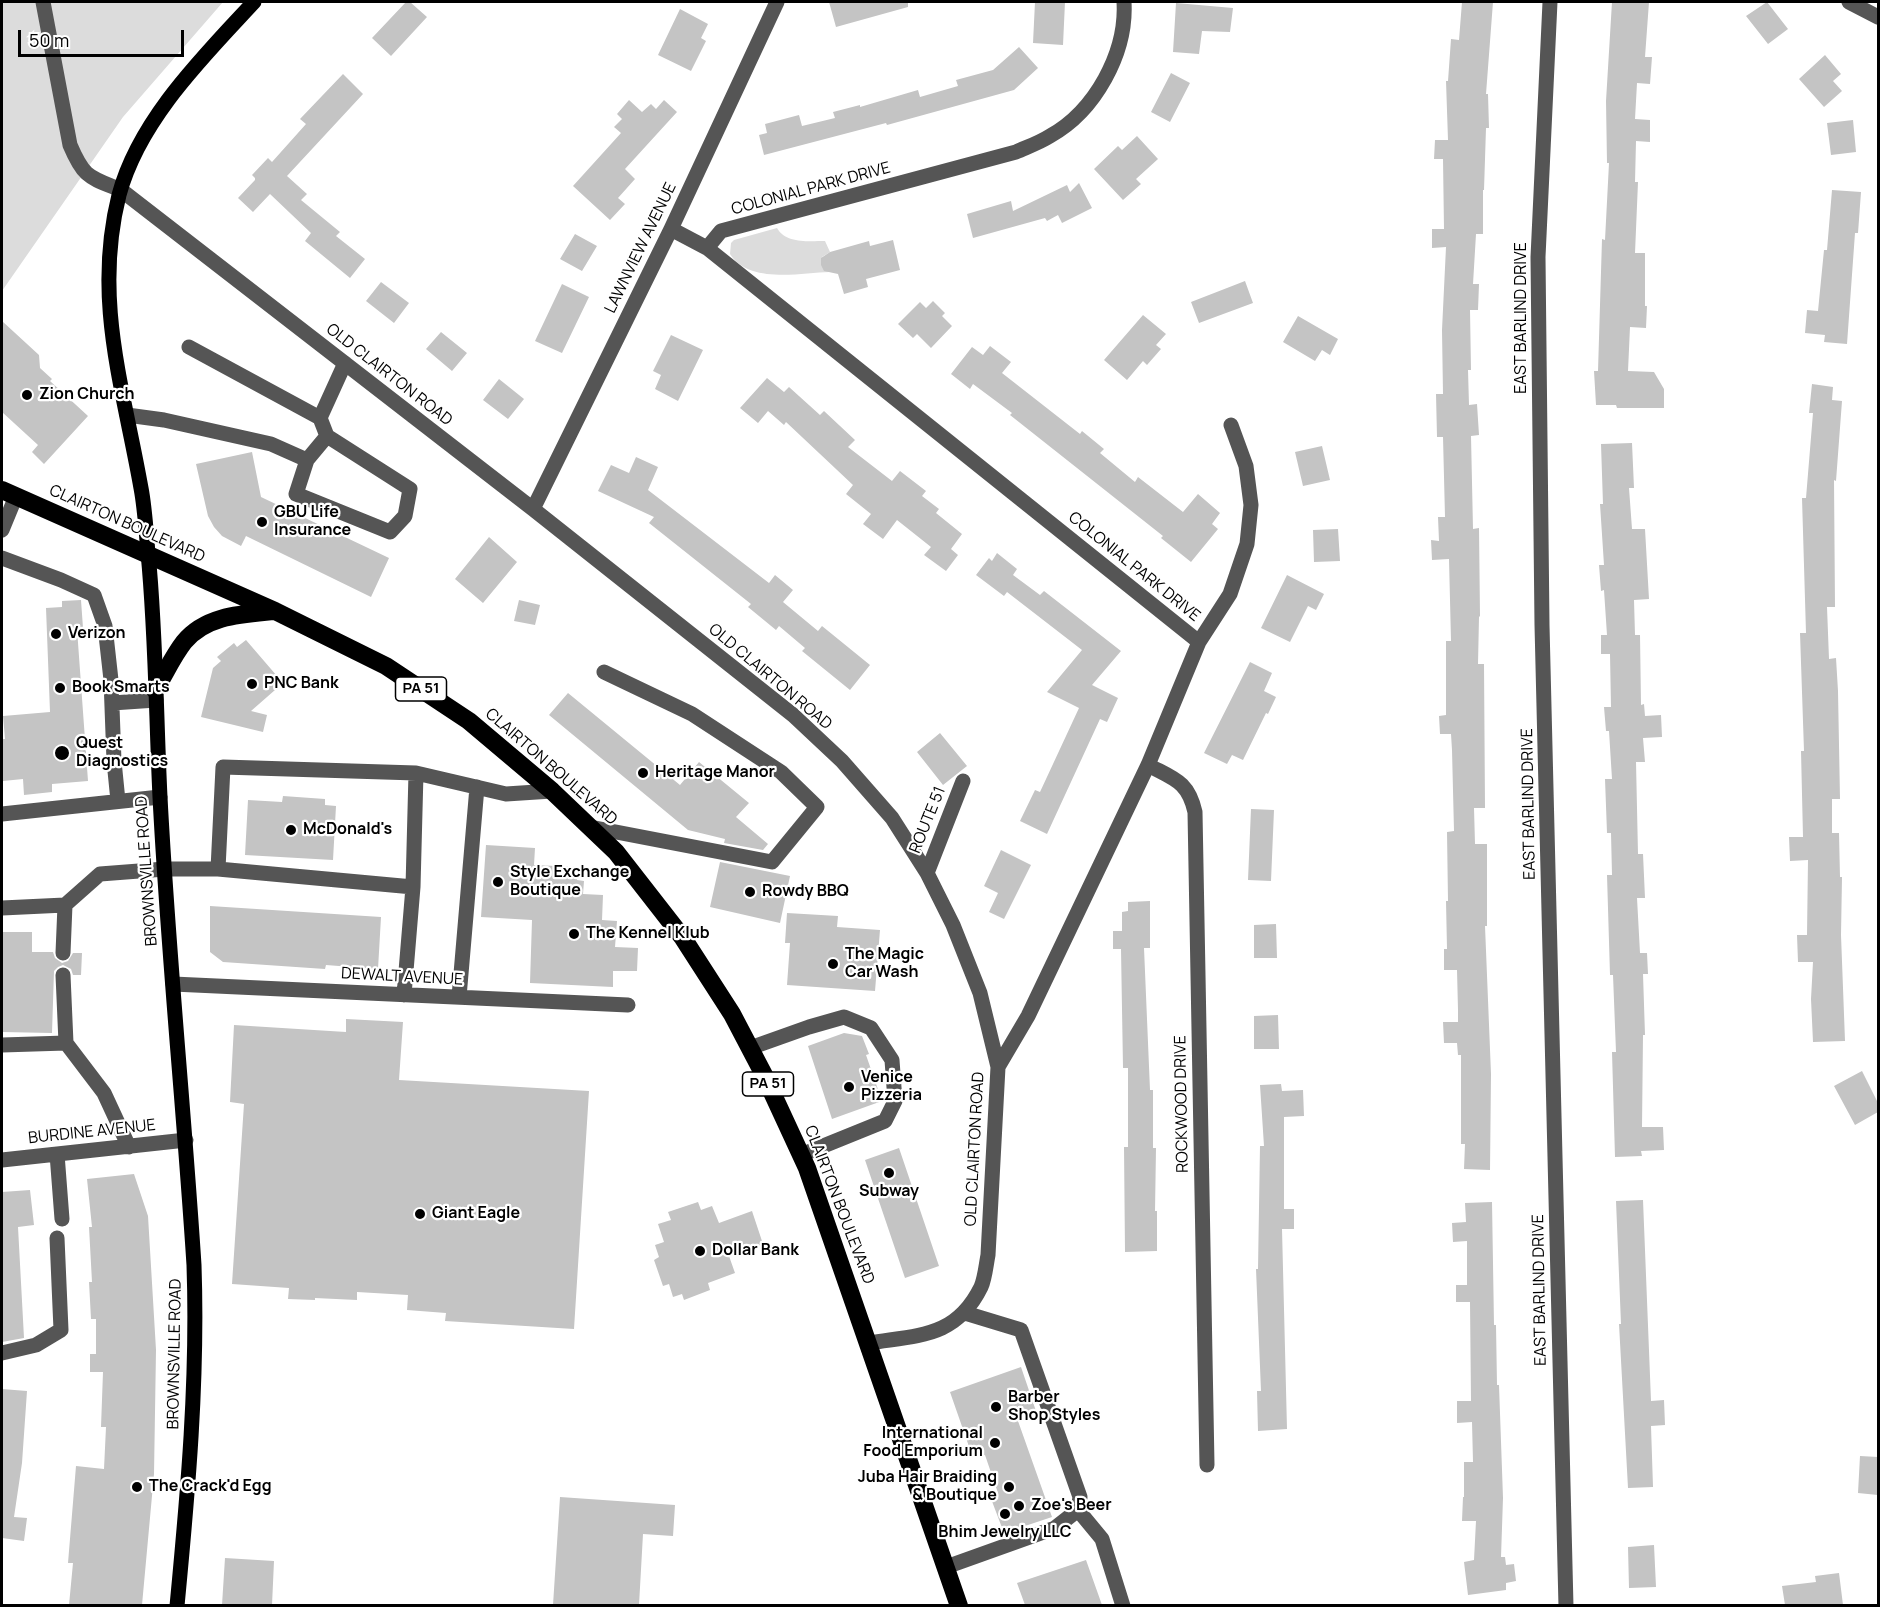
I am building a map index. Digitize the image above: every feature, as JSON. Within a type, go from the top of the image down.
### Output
[{"type":"highway","name":"CLAIRTON BOULEVARD","points":[[9,493],[275,611],[386,666],[469,721],[552,790],[616,852],[683,938],[732,1014],[801,1155],[869,1343],[959,1605]]},
{"type":"highway","points":[[156,695],[184,642],[196,630],[225,616],[275,611]]},
{"type":"main road","name":"BROWNSVILLE ROAD","points":[[177,1605],[190,1471],[196,1317],[195,1264],[160,797],[148,555],[142,491],[114,357],[108,284],[110,246],[121,190],[130,160],[167,102],[254,2]]},
{"type":"street","name":"OLD CLAIRTON ROAD","points":[[43,2],[70,145],[78,163],[88,176],[121,190],[533,509],[793,715],[842,761],[892,818],[927,873],[953,925],[980,993],[998,1067],[988,1255],[982,1285],[965,1312],[937,1332],[869,1343]]},
{"type":"street","name":"LAWNVIEW AVENUE","points":[[533,509],[671,229],[777,2]]},
{"type":"street","name":"COLONIAL PARK DRIVE","points":[[707,248],[721,231],[1016,152],[1052,136],[1090,104],[1114,62],[1125,22],[1124,2]]},
{"type":"street","name":"EAST BARLIND DRIVE","points":[[1550,2],[1551,32],[1538,257],[1542,625],[1566,1605]]},
{"type":"street","points":[[1849,2],[1878,17]]},
{"type":"street","name":"COLONIAL PARK DRIVE","points":[[671,229],[707,248],[1199,642],[1148,765],[1028,1016],[998,1067]]},
{"type":"street","points":[[189,347],[320,418],[327,436],[410,489],[405,516],[390,532],[296,494],[307,460],[327,436]]},
{"type":"street","points":[[320,418],[345,363]]},
{"type":"street","points":[[127,415],[164,420],[271,444],[307,460]]},
{"type":"street","points":[[1199,642],[1230,594],[1247,544],[1251,505],[1246,466],[1231,425]]},
{"type":"street","points":[[2,530],[9,493]]},
{"type":"street","points":[[2,558],[94,595],[105,626],[118,801]]},
{"type":"street","points":[[590,827],[772,862],[817,807],[782,772],[692,714],[604,672]]},
{"type":"street","points":[[112,703],[156,695]]},
{"type":"street","name":"ROCKWOOD DRIVE","points":[[1148,765],[1180,783],[1191,795],[1195,812],[1207,1465]]},
{"type":"street","points":[[218,869],[223,767],[416,773],[506,794],[552,790]]},
{"type":"street","points":[[404,995],[413,887],[416,773]]},
{"type":"street","name":"ROUTE 51","points":[[927,873],[963,781]]},
{"type":"street","points":[[459,997],[477,787]]},
{"type":"street","points":[[2,814],[160,797]]},
{"type":"street","points":[[2,908],[65,905],[100,874],[165,869],[218,869],[413,887]]},
{"type":"street","points":[[63,953],[65,905]]},
{"type":"street","points":[[63,975],[66,1043],[104,1093],[129,1147]]},
{"type":"street","name":"DEWALT AVENUE","points":[[174,984],[628,1005]]},
{"type":"street","points":[[750,1048],[844,1017],[871,1028],[892,1060],[895,1101],[885,1121],[801,1155]]},
{"type":"street","points":[[2,1045],[66,1043]]},
{"type":"street","name":"BURDINE AVENUE","points":[[2,1160],[186,1140]]},
{"type":"street","points":[[57,1154],[62,1219]]},
{"type":"street","points":[[2,1353],[36,1345],[61,1330],[57,1238]]},
{"type":"street","points":[[946,1567],[1055,1528],[1072,1517],[1078,1510],[1080,1497],[1021,1330],[965,1312]]},
{"type":"street","points":[[1078,1510],[1102,1539],[1123,1605]]},
{"type":"shaded area","points":[[2,2],[223,2],[123,117],[2,291]]},
{"type":"shaded area","points":[[777,228],[786,237],[792,239],[825,241],[830,252],[821,260],[830,272],[790,275],[762,273],[749,270],[730,254],[731,243],[734,240]]},
{"type":"building","points":[[406,2],[410,2],[427,17],[391,56],[372,38]]},
{"type":"building","points":[[829,2],[908,2],[908,7],[836,27]]},
{"type":"building","points":[[1035,2],[1065,2],[1063,45],[1033,43]]},
{"type":"building","points":[[1462,2],[1493,2],[1486,94],[1488,94],[1489,128],[1486,128],[1483,234],[1476,234],[1473,284],[1479,284],[1478,310],[1470,310],[1471,370],[1468,370],[1469,405],[1477,404],[1479,435],[1471,436],[1473,529],[1479,528],[1478,664],[1484,664],[1485,808],[1474,808],[1475,844],[1487,844],[1487,926],[1485,926],[1491,1074],[1490,1170],[1464,1169],[1465,1144],[1461,1144],[1461,1055],[1458,1055],[1457,1043],[1444,1043],[1443,1022],[1458,1022],[1457,970],[1444,970],[1444,949],[1447,949],[1447,832],[1454,831],[1452,750],[1451,734],[1440,734],[1439,716],[1446,715],[1446,641],[1451,641],[1449,559],[1432,560],[1431,540],[1439,541],[1438,517],[1445,517],[1443,437],[1437,437],[1436,394],[1443,394],[1442,330],[1446,247],[1432,248],[1432,229],[1444,229],[1443,159],[1434,159],[1435,140],[1448,140],[1446,81],[1448,81],[1451,39],[1459,40]]},
{"type":"building","points":[[1612,2],[1649,2],[1645,57],[1652,57],[1650,84],[1637,83],[1635,119],[1650,120],[1650,142],[1636,141],[1635,182],[1638,182],[1635,253],[1645,253],[1646,328],[1630,327],[1628,371],[1654,372],[1664,389],[1664,408],[1617,408],[1616,405],[1596,405],[1594,371],[1598,371],[1602,239],[1605,240],[1609,163],[1607,163],[1606,101]]},
{"type":"building","points":[[1767,2],[1788,29],[1768,44],[1746,16]]},
{"type":"building","points":[[1176,3],[1233,8],[1230,32],[1202,31],[1199,54],[1173,52]]},
{"type":"building","points":[[680,9],[708,24],[701,38],[706,41],[691,71],[658,55]]},
{"type":"building","points":[[1019,47],[1038,68],[1014,90],[887,125],[886,123],[764,155],[759,135],[767,133],[765,124],[799,115],[802,126],[835,118],[833,112],[860,105],[860,107],[918,90],[920,97],[958,86],[956,80],[993,70]]},
{"type":"building","points":[[1825,55],[1841,74],[1833,81],[1842,91],[1824,107],[1799,79]]},
{"type":"building","points":[[1171,73],[1190,83],[1170,122],[1151,112]]},
{"type":"building","points":[[343,74],[363,94],[287,176],[307,194],[301,200],[340,232],[336,236],[365,259],[350,278],[305,241],[311,233],[270,194],[253,212],[238,198],[255,180],[252,175],[268,158],[272,162],[306,124],[300,119]]},
{"type":"building","points":[[629,100],[642,112],[651,104],[656,109],[664,100],[677,112],[625,169],[635,179],[618,198],[625,204],[610,220],[573,186],[621,133],[614,127],[622,119],[617,114]]},
{"type":"building","points":[[1853,120],[1856,152],[1831,155],[1827,123]]},
{"type":"building","points":[[1137,136],[1158,159],[1136,179],[1141,184],[1123,200],[1094,169],[1118,146],[1122,150]]},
{"type":"building","points":[[1079,183],[1092,208],[1062,223],[1058,215],[1047,221],[1045,218],[973,238],[967,214],[1011,201],[1013,211],[1067,185],[1070,192]]},
{"type":"building","points":[[1832,190],[1861,192],[1858,233],[1855,233],[1847,344],[1824,342],[1825,335],[1805,333],[1807,310],[1818,311],[1824,250],[1827,250]]},
{"type":"building","points":[[575,234],[597,246],[582,271],[560,259]]},
{"type":"building","points":[[893,240],[900,270],[866,279],[868,287],[844,294],[838,274],[824,271],[821,265],[821,258],[830,252],[869,241],[870,246]]},
{"type":"building","points":[[1245,281],[1253,303],[1199,323],[1191,302]]},
{"type":"building","points":[[381,282],[409,303],[394,323],[366,301]]},
{"type":"building","points":[[562,284],[589,297],[562,353],[535,341]]},
{"type":"building","points":[[933,301],[945,313],[942,316],[952,326],[931,348],[917,334],[913,338],[898,324],[920,302],[926,308]]},
{"type":"building","points":[[1143,315],[1166,334],[1156,345],[1161,349],[1147,365],[1143,361],[1127,380],[1104,360]]},
{"type":"building","points":[[1298,316],[1338,339],[1330,355],[1322,350],[1315,361],[1283,342]]},
{"type":"building","name":"Zion Church","points":[[2,321],[39,355],[40,368],[52,379],[50,381],[88,416],[44,464],[32,452],[38,445],[2,412]]},
{"type":"building","points":[[441,332],[467,353],[452,371],[426,349]]},
{"type":"building","points":[[671,335],[703,350],[678,401],[655,389],[661,375],[653,371]]},
{"type":"building","points":[[990,346],[1011,362],[1002,373],[1080,434],[1082,431],[1104,449],[1100,453],[1135,482],[1138,477],[1183,512],[1198,494],[1220,513],[1212,524],[1218,529],[1191,562],[1161,538],[1163,536],[1010,415],[1012,413],[973,384],[970,389],[951,374],[972,347],[983,355]]},
{"type":"building","points":[[767,378],[784,392],[789,387],[820,415],[824,411],[855,440],[848,447],[892,481],[900,471],[926,491],[922,496],[939,509],[936,513],[962,534],[951,549],[958,555],[946,571],[924,555],[931,547],[897,520],[883,539],[863,524],[871,514],[846,494],[853,485],[786,422],[784,425],[768,411],[758,423],[740,408]]},
{"type":"building","points":[[499,379],[524,399],[508,419],[483,400]]},
{"type":"building","points":[[1812,384],[1833,387],[1832,400],[1842,401],[1836,481],[1834,480],[1835,607],[1827,607],[1829,659],[1836,658],[1838,691],[1840,799],[1832,799],[1832,833],[1839,833],[1840,877],[1842,877],[1841,935],[1845,1041],[1813,1042],[1811,999],[1813,962],[1798,962],[1797,935],[1807,935],[1808,860],[1790,861],[1789,837],[1803,837],[1801,751],[1804,751],[1800,633],[1806,633],[1802,498],[1806,498],[1813,413],[1809,413]]},
{"type":"building","points":[[1632,443],[1634,488],[1629,488],[1632,529],[1645,529],[1649,599],[1634,600],[1635,635],[1640,635],[1641,705],[1644,704],[1645,716],[1661,715],[1662,737],[1643,738],[1645,762],[1636,762],[1638,854],[1643,854],[1645,898],[1637,898],[1640,953],[1647,953],[1648,974],[1643,974],[1645,1035],[1643,1035],[1642,1127],[1663,1127],[1664,1150],[1641,1151],[1642,1156],[1615,1157],[1612,1052],[1616,1052],[1613,975],[1610,975],[1607,875],[1612,875],[1611,833],[1607,833],[1605,779],[1612,779],[1609,731],[1606,731],[1604,707],[1611,707],[1610,654],[1601,654],[1601,635],[1607,635],[1604,590],[1601,591],[1599,565],[1604,565],[1600,504],[1603,504],[1601,444]]},
{"type":"building","points":[[1322,446],[1330,480],[1303,486],[1295,452]]},
{"type":"building","name":"GBU Life Insurance","points":[[252,452],[261,497],[389,558],[371,597],[246,536],[241,546],[222,536],[214,527],[208,516],[196,464]]},
{"type":"building","points":[[636,457],[658,467],[648,490],[769,583],[775,575],[793,590],[783,602],[818,631],[822,626],[870,665],[850,690],[802,651],[805,648],[779,626],[776,630],[748,607],[751,604],[649,523],[654,517],[598,491],[611,465],[629,473]]},
{"type":"building","points":[[1338,529],[1340,561],[1314,562],[1313,530]]},
{"type":"building","points":[[489,537],[517,562],[483,603],[455,579]]},
{"type":"building","points":[[997,553],[1017,569],[1013,575],[1040,595],[1044,591],[1121,651],[1092,685],[1118,698],[1107,722],[1100,719],[1047,834],[1020,821],[1035,790],[1040,792],[1079,708],[1047,692],[1082,650],[1007,592],[1004,596],[976,575],[989,558],[992,561]]},
{"type":"building","points":[[1287,575],[1324,594],[1316,610],[1308,606],[1290,642],[1261,628]]},
{"type":"building","points":[[81,600],[83,628],[77,629],[88,781],[52,784],[52,792],[24,795],[23,779],[3,781],[2,739],[5,739],[3,716],[50,712],[46,608],[62,607],[62,601]]},
{"type":"building","points":[[519,600],[540,605],[535,625],[514,621]]},
{"type":"building","name":"PNC Bank","points":[[246,640],[283,683],[251,711],[267,715],[263,732],[201,717],[213,668],[221,661],[217,657],[234,643],[237,647]]},
{"type":"building","points":[[1250,662],[1272,673],[1264,691],[1276,697],[1243,760],[1232,755],[1227,764],[1204,753]]},
{"type":"building","name":"Heritage Manor","points":[[568,693],[680,785],[699,762],[749,803],[736,817],[768,844],[763,850],[724,843],[725,839],[688,830],[549,715]]},
{"type":"building","points":[[940,733],[967,766],[943,785],[917,752]]},
{"type":"building","name":"McDonald's","points":[[283,796],[325,799],[325,805],[336,806],[333,860],[245,855],[248,800],[282,802]]},
{"type":"building","points":[[1251,809],[1274,810],[1271,881],[1248,880]]},
{"type":"building","name":"The Kennel Klub","points":[[486,845],[535,848],[534,865],[578,867],[577,880],[584,881],[583,894],[603,895],[602,920],[617,921],[615,947],[638,948],[637,971],[613,971],[613,987],[530,983],[532,920],[481,917]]},
{"type":"building","points":[[1001,850],[1031,865],[1004,919],[989,912],[998,893],[984,886]]},
{"type":"building","name":"Rowdy BBQ","points":[[720,862],[790,876],[780,923],[710,907]]},
{"type":"building","points":[[1150,901],[1150,948],[1144,948],[1150,1090],[1153,1090],[1153,1148],[1156,1148],[1157,1251],[1125,1252],[1124,1147],[1128,1147],[1128,1068],[1123,1068],[1121,949],[1113,949],[1113,931],[1122,931],[1122,912],[1128,911],[1128,902]]},
{"type":"building","points":[[210,906],[381,917],[378,969],[326,965],[325,969],[223,962],[210,952]]},
{"type":"building","name":"The Magic Car Wash","points":[[787,913],[838,916],[837,927],[880,930],[875,991],[787,985],[790,943],[785,943]]},
{"type":"building","points":[[1276,924],[1277,958],[1254,958],[1254,925]]},
{"type":"building","points":[[2,932],[32,932],[32,952],[53,952],[55,958],[62,963],[68,961],[73,953],[82,953],[81,975],[73,975],[71,969],[63,965],[54,971],[52,1033],[2,1032]]},
{"type":"building","points":[[1278,1015],[1279,1049],[1254,1049],[1254,1016]]},
{"type":"building","points":[[346,1019],[403,1022],[399,1080],[589,1091],[574,1329],[445,1321],[446,1313],[407,1310],[408,1295],[357,1292],[357,1300],[288,1299],[289,1288],[232,1284],[244,1104],[230,1102],[234,1025],[346,1032]]},
{"type":"building","name":"Venice Pizzeria","points":[[844,1033],[862,1036],[882,1101],[832,1119],[808,1046]]},
{"type":"building","points":[[1862,1071],[1878,1103],[1878,1112],[1855,1125],[1834,1086]]},
{"type":"building","points":[[1281,1084],[1282,1091],[1303,1090],[1304,1116],[1284,1117],[1284,1209],[1294,1209],[1294,1229],[1282,1229],[1287,1429],[1258,1431],[1257,1391],[1261,1391],[1256,1269],[1258,1269],[1260,1146],[1264,1146],[1260,1085]]},
{"type":"building","points":[[899,1148],[939,1266],[905,1278],[865,1160]]},
{"type":"building","points":[[134,1174],[148,1216],[156,1350],[154,1474],[142,1605],[69,1605],[73,1563],[68,1563],[76,1466],[104,1469],[106,1427],[101,1427],[103,1372],[90,1372],[90,1354],[96,1354],[96,1319],[91,1319],[89,1282],[92,1282],[89,1227],[92,1227],[87,1179]]},
{"type":"building","points":[[30,1190],[34,1225],[18,1227],[24,1338],[2,1342],[2,1192]]},
{"type":"building","points":[[1643,1200],[1651,1401],[1664,1400],[1665,1425],[1651,1426],[1653,1487],[1628,1488],[1619,1324],[1621,1324],[1616,1201]]},
{"type":"building","name":"Dollar Bank","points":[[698,1202],[701,1210],[712,1206],[719,1223],[752,1211],[763,1244],[729,1256],[735,1273],[708,1283],[710,1290],[684,1300],[682,1294],[673,1297],[669,1284],[663,1286],[654,1260],[659,1257],[655,1245],[664,1242],[658,1224],[671,1220],[668,1212]]},
{"type":"building","points":[[1492,1202],[1494,1325],[1496,1325],[1503,1498],[1501,1557],[1505,1557],[1506,1565],[1514,1564],[1516,1581],[1506,1583],[1506,1590],[1468,1595],[1464,1562],[1474,1560],[1476,1521],[1462,1521],[1464,1462],[1473,1462],[1472,1422],[1457,1423],[1457,1401],[1471,1401],[1470,1302],[1456,1302],[1456,1285],[1467,1285],[1467,1241],[1453,1242],[1452,1223],[1466,1222],[1465,1203]]},
{"type":"building","points":[[1021,1367],[1037,1414],[1018,1421],[1052,1517],[1004,1533],[990,1496],[998,1493],[985,1455],[973,1458],[950,1392]]},
{"type":"building","points":[[2,1389],[27,1391],[22,1463],[14,1517],[27,1518],[24,1541],[2,1538]]},
{"type":"building","points":[[1860,1456],[1878,1457],[1878,1495],[1858,1493]]},
{"type":"building","points":[[560,1497],[675,1505],[673,1536],[643,1534],[639,1605],[553,1605]]},
{"type":"building","points":[[1654,1545],[1656,1587],[1629,1588],[1628,1547]]},
{"type":"building","points":[[225,1558],[274,1561],[272,1605],[222,1605]]},
{"type":"building","points":[[1086,1560],[1102,1605],[1025,1605],[1017,1583]]},
{"type":"building","points":[[1839,1573],[1843,1605],[1785,1605],[1782,1586],[1816,1582],[1815,1576]]},
{"type":"place","name":"Zion Church","points":[[27,395]]},
{"type":"place","name":"GBU Life Insurance","points":[[262,522]]},
{"type":"place","name":"Verizon","points":[[56,634]]},
{"type":"place","name":"PNC Bank","points":[[252,684]]},
{"type":"place","name":"Book Smarts","points":[[60,688]]},
{"type":"place","name":"Quest Diagnostics","points":[[62,753]]},
{"type":"place","name":"Heritage Manor","points":[[643,773]]},
{"type":"place","name":"McDonald's","points":[[291,830]]},
{"type":"place","name":"Style Exchange Boutique","points":[[498,882]]},
{"type":"place","name":"Rowdy BBQ","points":[[750,892]]},
{"type":"place","name":"The Kennel Klub","points":[[574,934]]},
{"type":"place","name":"The Magic Car Wash","points":[[833,964]]},
{"type":"place","name":"Venice Pizzeria","points":[[849,1087]]},
{"type":"place","name":"Subway","points":[[889,1173]]},
{"type":"place","name":"Giant Eagle","points":[[420,1214]]},
{"type":"place","name":"Dollar Bank","points":[[700,1251]]},
{"type":"place","name":"Barber Shop Styles","points":[[996,1407]]},
{"type":"place","name":"International Food Emporium","points":[[995,1443]]},
{"type":"place","name":"The Crack'd Egg","points":[[137,1487]]},
{"type":"place","name":"Juba Hair Braiding & Boutique","points":[[1009,1487]]},
{"type":"place","name":"Zoe's Beer","points":[[1019,1506]]},
{"type":"place","name":"Bhim Jewelry LLC","points":[[1005,1514]]}]
